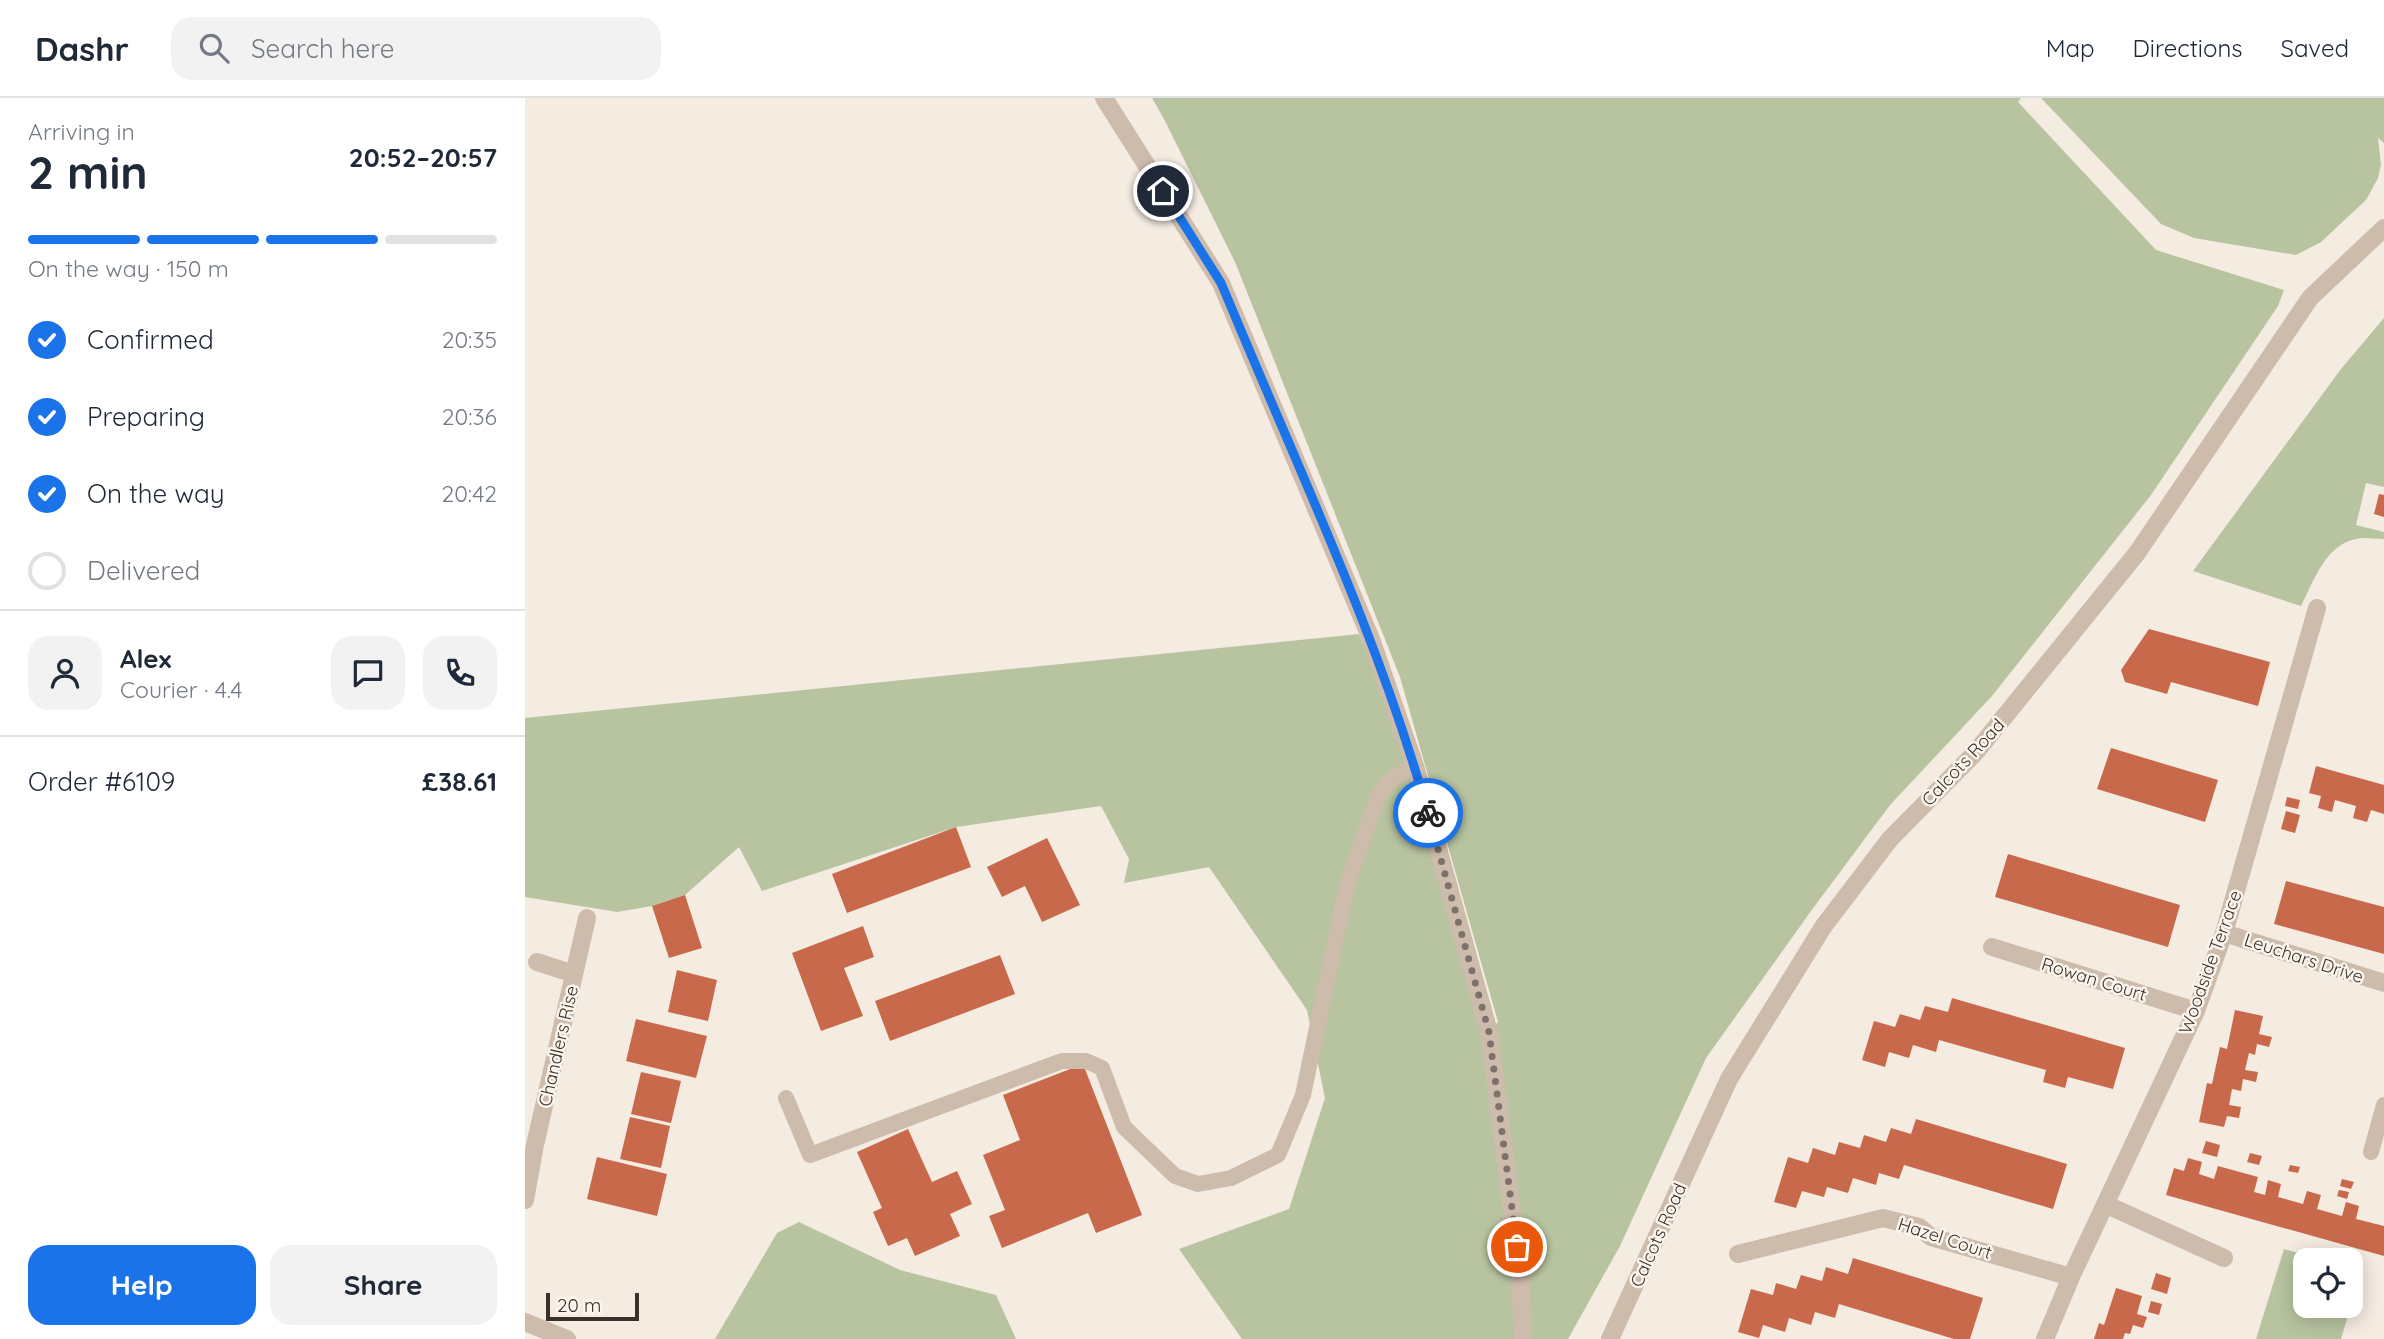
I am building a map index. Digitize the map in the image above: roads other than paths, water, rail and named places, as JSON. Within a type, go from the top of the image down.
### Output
[{"type":"street","points":[[1104,98],[1221,283],[1371,639],[1415,766],[1489,1032],[1520,1274],[1523,1339]]},
{"type":"street","name":"Calcots Road","points":[[1610,1339],[1729,1079],[1823,927],[1889,839],[1975,753],[2137,553],[2310,298],[2384,228]]},
{"type":"street","name":"Woodside Terrace","points":[[2045,1339],[2071,1277],[2196,1011],[2224,933],[2317,608]]},
{"type":"street","name":"Chandlers Rise","points":[[525,1200],[587,918]]},
{"type":"street","name":"Leuchars Drive","points":[[2224,933],[2384,983]]},
{"type":"street","name":"Rowan Court","points":[[1992,947],[2196,1011]]},
{"type":"street","name":"Chandlers Rise","points":[[537,962],[574,974]]},
{"type":"street","points":[[2107,1205],[2224,1258]]},
{"type":"street","name":"Hazel Court","points":[[1738,1254],[1883,1218],[1919,1227],[1931,1237],[2071,1277]]},
{"type":"street","points":[[525,1322],[567,1339]]},
{"type":"lane","points":[[786,1098],[810,1155],[1062,1061],[1086,1061],[1102,1068],[1124,1127],[1174,1177],[1198,1184],[1231,1178],[1278,1155],[1303,1095],[1347,885],[1369,820],[1378,795],[1395,777],[1415,766]]},
{"type":"lane","points":[[2371,1152],[2384,1105]]}]
